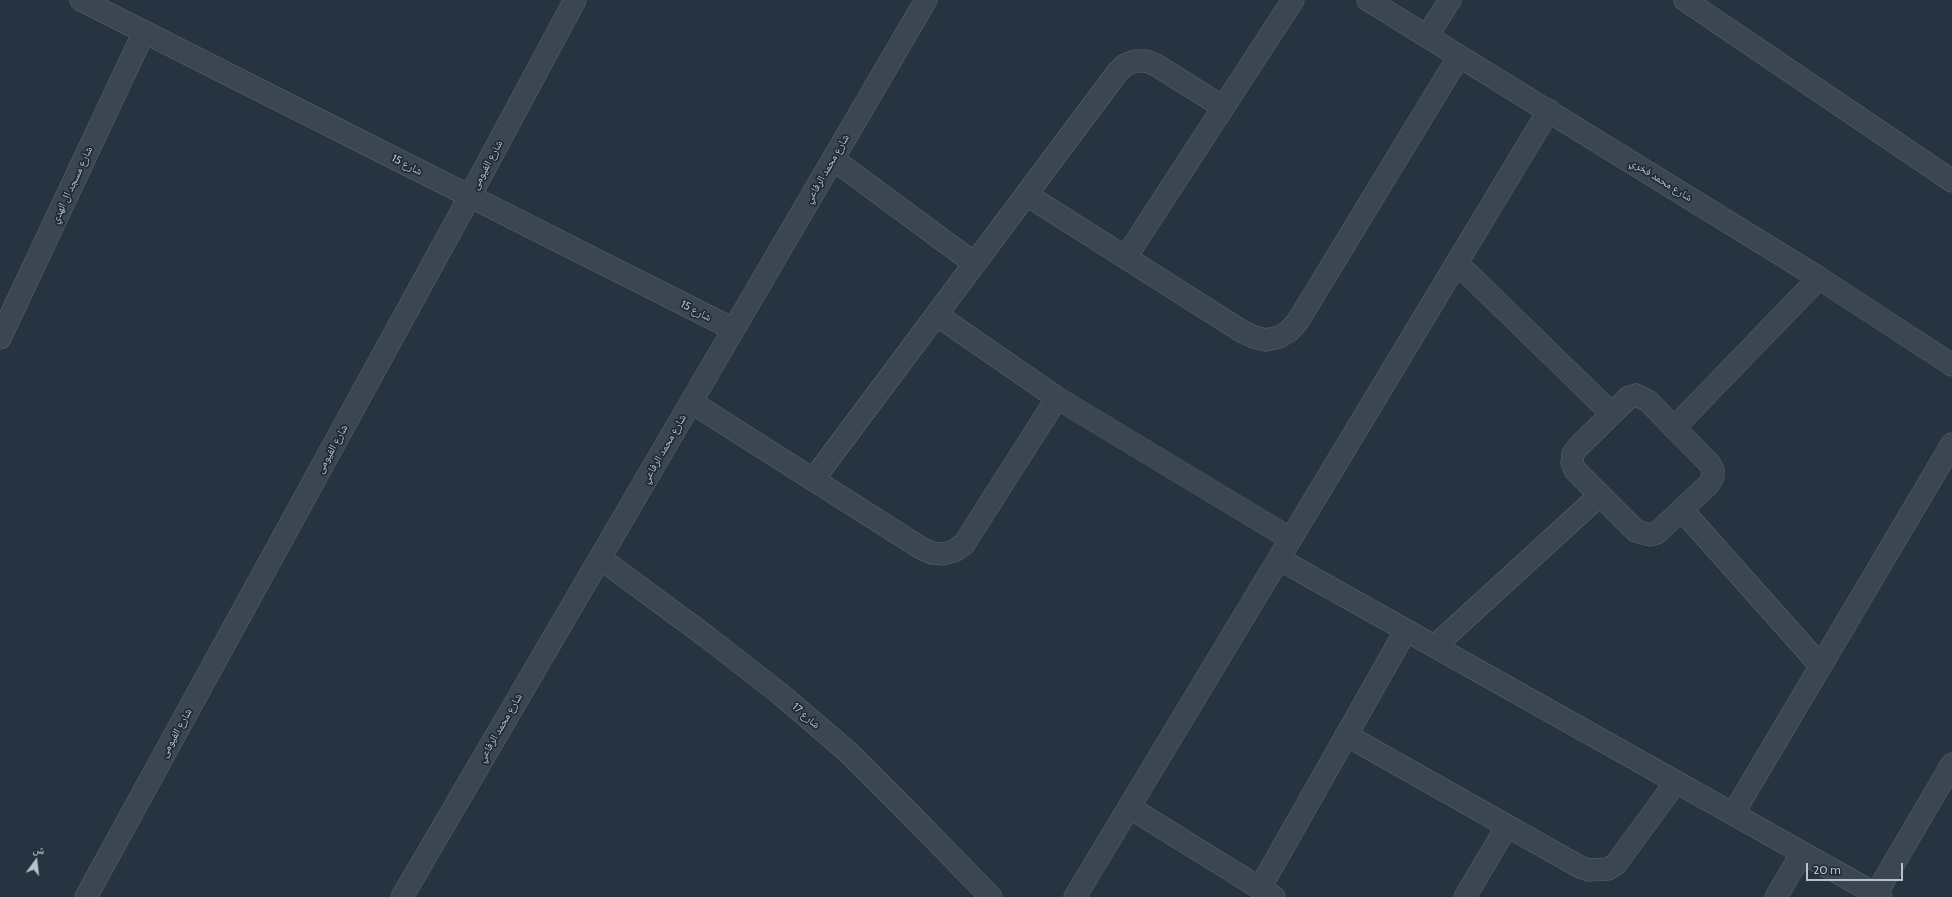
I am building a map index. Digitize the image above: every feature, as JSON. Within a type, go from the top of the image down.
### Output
[{"type":"street","name":"شارع 15","points":[[81,0],[733,329]]},
{"type":"street","name":"شارع الفيومى","points":[[86,897],[470,196],[575,0]]},
{"type":"street","name":"شارع محمد الرفاعي","points":[[402,897],[926,0]]},
{"type":"street","points":[[1126,258],[1293,0]]},
{"type":"street","name":"شارع محمد فخري","points":[[1368,0],[1549,110],[1819,278],[1952,365]]},
{"type":"street","points":[[1427,36],[1450,0]]},
{"type":"street","points":[[1685,0],[1952,181]]},
{"type":"street","name":"شارع مسجد ال الهدي","points":[[0,338],[144,32]]},
{"type":"street","points":[[1027,195],[1254,337],[1266,340],[1279,337],[1290,331],[1302,314],[1459,56]]},
{"type":"street","points":[[813,480],[976,264],[1117,73],[1125,65],[1135,61],[1146,61],[1156,65],[1223,107]]},
{"type":"street","points":[[1075,897],[1549,110]]},
{"type":"street","points":[[833,159],[976,264]]},
{"type":"street","points":[[1457,263],[1612,414]]},
{"type":"street","points":[[1674,428],[1819,278]]},
{"type":"street","points":[[937,315],[1057,398],[1291,539]]},
{"type":"street","points":[[1636,395],[1648,401],[1709,463],[1713,470],[1713,477],[1708,485],[1657,533],[1644,534],[1636,531],[1575,470],[1572,463],[1573,454],[1612,414],[1629,397],[1636,395]]},
{"type":"street","points":[[691,402],[921,548],[932,553],[943,554],[964,544],[1057,398]]},
{"type":"street","points":[[1733,814],[1952,444]]},
{"type":"street","points":[[1435,646],[1600,495]]},
{"type":"street","points":[[1682,510],[1820,665]]},
{"type":"street","name":"شارع 17","points":[[600,558],[707,637],[779,693],[848,752],[991,897]]},
{"type":"street","points":[[1279,559],[1878,896],[1952,764]]},
{"type":"street","points":[[1129,807],[1267,893],[1346,735],[1406,630]]},
{"type":"street","points":[[1346,735],[1580,867],[1594,870],[1608,869],[1616,864],[1676,782]]},
{"type":"street","points":[[1465,897],[1507,826]]},
{"type":"street","points":[[1776,897],[1802,853]]}]
